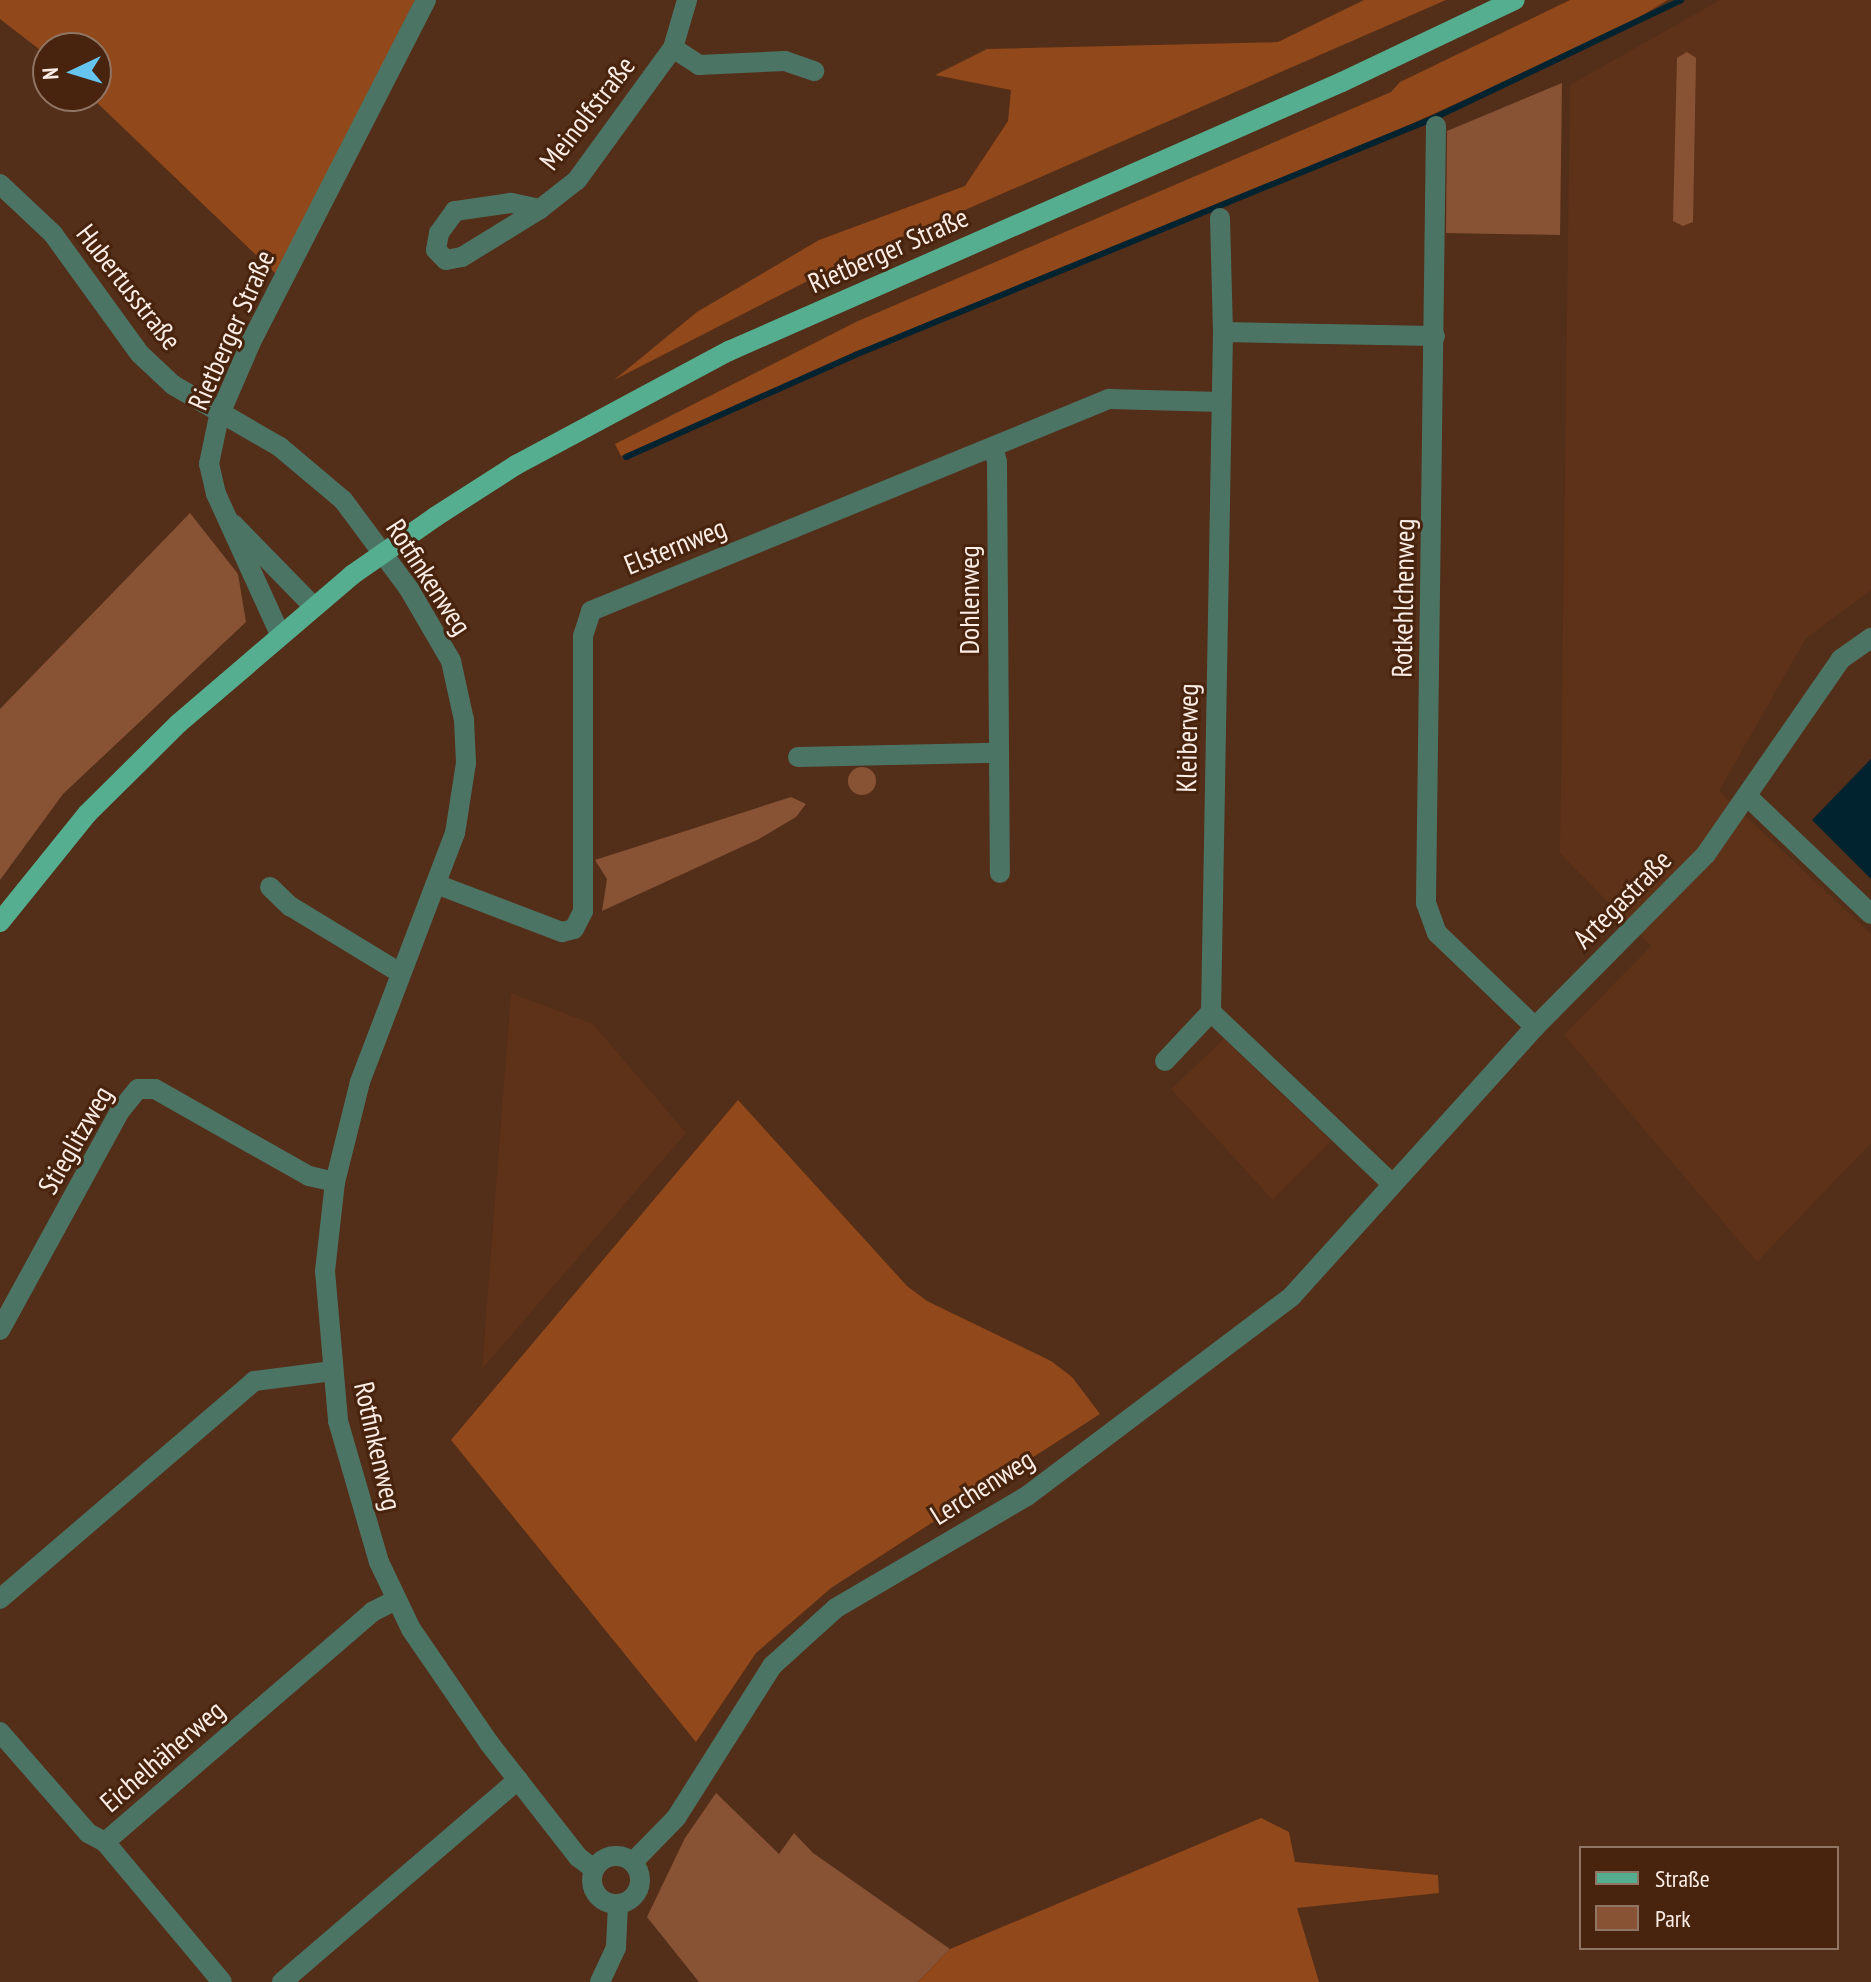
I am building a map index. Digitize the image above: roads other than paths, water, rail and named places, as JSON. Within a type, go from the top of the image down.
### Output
[{"type":"main road","name":"Rietberger Straße","points":[[0,922],[87,814],[279,632],[352,575],[516,465],[729,351],[1342,82],[1515,0]]},
{"type":"street","name":"Rietberger Straße","points":[[279,632],[227,518],[209,464],[219,416],[251,342],[426,0]]},
{"type":"street","name":"Meinolfstraße","points":[[540,209],[511,203],[455,211],[439,233],[436,250],[446,260],[462,257],[540,209],[577,180],[673,48],[687,0]]},
{"type":"street","name":"Meinolfstraße","points":[[673,48],[699,65],[785,61],[814,71]]},
{"type":"street","name":"Rotkehlchenweg","points":[[1436,126],[1426,903],[1437,933],[1535,1027]]},
{"type":"street","name":"Hubertusstraße","points":[[0,184],[53,234],[140,354],[183,395],[219,416]]},
{"type":"street","name":"Kleiberweg","points":[[1211,1012],[1223,332],[1220,218]]},
{"type":"street","points":[[1223,332],[1435,336]]},
{"type":"street","name":"Elsternweg","points":[[436,884],[562,932],[574,929],[583,911],[583,636],[591,611],[1109,399],[1221,402]]},
{"type":"street","name":"Rotfinkenweg","points":[[219,416],[280,447],[343,500],[409,589],[451,661],[464,720],[466,763],[455,833],[360,1082],[335,1182],[325,1271],[332,1371],[350,1476],[396,1600],[459,1702],[578,1857],[594,1869]]},
{"type":"street","name":"Dohlenweg","points":[[993,447],[997,462],[1000,873]]},
{"type":"street","name":"Rietberger Straße","points":[[227,518],[313,606]]},
{"type":"street","name":"Artegastraße","points":[[1390,1182],[1535,1027],[1706,854],[1841,659],[1871,638]]},
{"type":"street","points":[[798,757],[997,753]]},
{"type":"street","points":[[1747,796],[1871,914]]},
{"type":"street","points":[[270,887],[290,906],[400,973]]},
{"type":"street","points":[[1165,1061],[1211,1012],[1390,1182]]},
{"type":"street","name":"Stieglitzweg","points":[[0,1330],[120,1111],[138,1089],[155,1089],[309,1176],[335,1182]]},
{"type":"street","name":"Lerchenweg","points":[[633,1862],[676,1818],[772,1666],[836,1608],[1027,1496],[1292,1296],[1390,1182]]},
{"type":"street","points":[[0,1599],[254,1381],[332,1371]]},
{"type":"street","name":"Eichelhäherweg","points":[[222,1982],[105,1842],[372,1612],[396,1600]]},
{"type":"street","points":[[0,1732],[88,1833],[105,1842]]},
{"type":"street","points":[[282,1982],[518,1780]]},
{"type":"street","points":[[620,1855],[633,1862],[640,1874],[639,1888],[618,1904],[601,1900],[592,1886],[594,1869],[605,1858],[620,1855]]},
{"type":"street","points":[[600,1982],[616,1947],[618,1904]]},
{"type":"water","points":[[1871,759],[1871,879],[1812,820]]},
{"type":"waterway","points":[[626,457],[855,355],[1434,118],[1681,0]]}]
